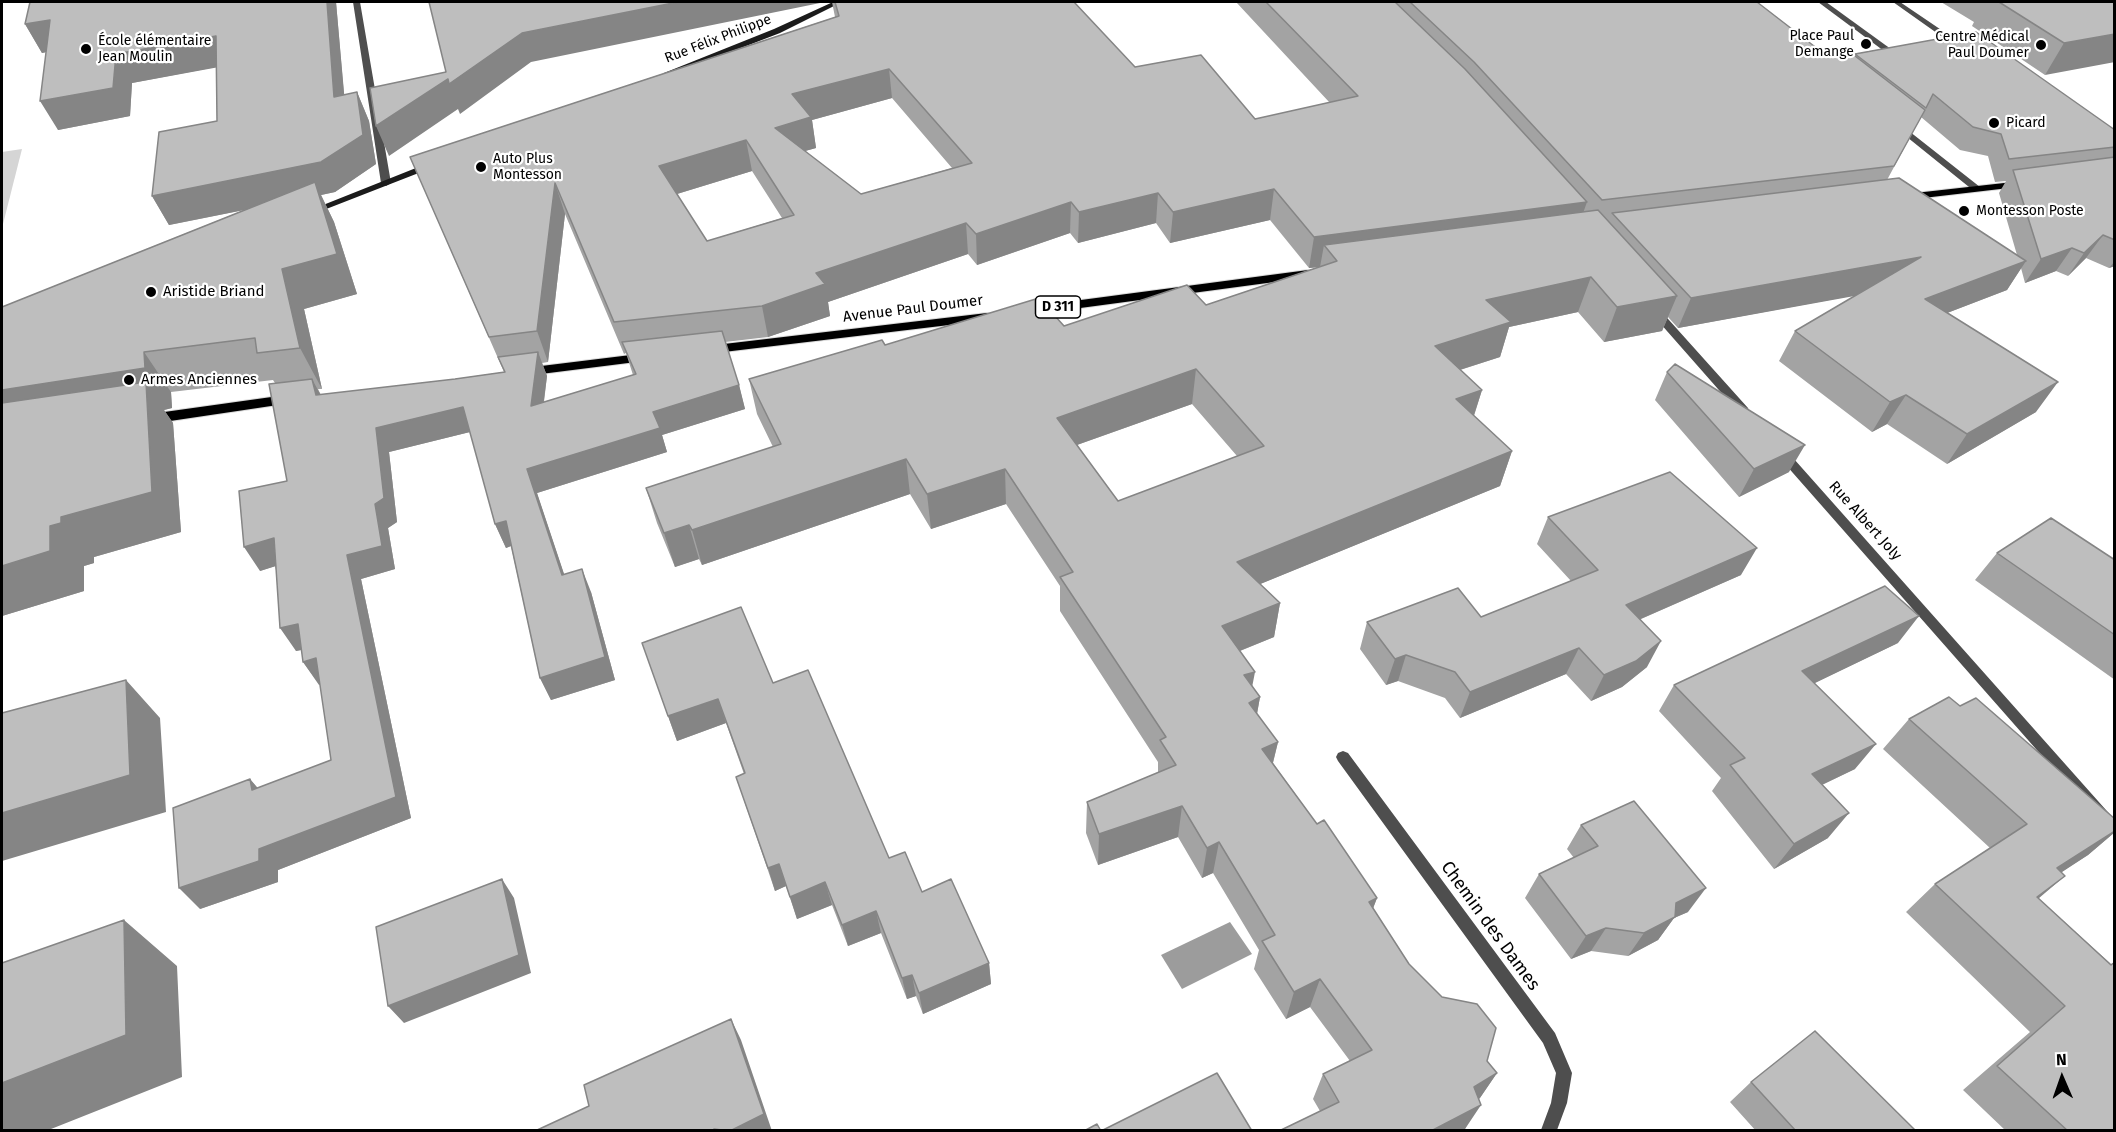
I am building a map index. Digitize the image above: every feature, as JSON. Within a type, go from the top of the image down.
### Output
[{"type":"main road","points":[[1894,199],[2037,182]]},
{"type":"main road","name":"Avenue Paul Doumer","points":[[694,352],[1317,273]]},
{"type":"main road","points":[[506,374],[659,356]]},
{"type":"main road","points":[[141,420],[308,397]]},
{"type":"street","points":[[356,2],[386,183]]},
{"type":"street","name":"Rue Félix Philippe","points":[[658,77],[777,31],[838,2]]},
{"type":"street","points":[[1822,2],[1895,51],[1881,54]]},
{"type":"street","points":[[1896,2],[1973,54]]},
{"type":"street","points":[[1935,44],[1954,41]]},
{"type":"street","points":[[1894,123],[1977,189]]},
{"type":"street","points":[[303,215],[440,162]]},
{"type":"street","points":[[1650,306],[1751,418]]},
{"type":"street","name":"Rue Albert Joly","points":[[1774,444],[1846,521],[2115,828]]},
{"type":"street","name":"Chemin des Dames","points":[[1343,757],[1549,1038],[1564,1073],[1559,1103],[1549,1131]]},
{"type":"shaded area","points":[[22,149],[2,228],[2,152]]},
{"type":"shaded area","points":[[1230,922],[1252,954],[1182,989],[1161,955]]},
{"type":"building","points":[[30,2],[327,2],[334,97],[357,92],[363,135],[321,162],[152,196],[159,132],[217,121],[216,36],[116,54],[113,88],[40,101],[50,20],[25,24]]},
{"type":"building","points":[[429,2],[678,2],[522,33],[449,84],[448,79],[376,126],[370,88],[446,72]]},
{"type":"building","points":[[835,2],[1074,2],[1135,67],[1201,55],[1255,119],[1358,96],[1266,2],[1395,2],[1465,69],[1587,202],[1314,237],[1274,189],[1173,212],[1158,193],[1079,212],[1071,202],[976,234],[966,223],[816,273],[825,284],[762,306],[614,322],[555,183],[537,331],[489,337],[410,157],[839,16]],"holes":[[[889,69],[972,163],[861,194],[775,128],[811,117],[792,94]],[[746,140],[794,215],[707,241],[659,166]]]},
{"type":"building","points":[[1410,2],[1757,2],[1823,53],[1846,49],[1925,110],[1894,166],[1602,200],[1474,62]]},
{"type":"building","points":[[1999,2],[2115,2],[2115,34],[2064,43]]},
{"type":"building","points":[[1976,32],[2115,130],[2115,147],[2009,159],[2001,134],[1973,127],[1933,94],[1926,108],[1855,54]]},
{"type":"building","points":[[2115,157],[2115,240],[2103,235],[2084,253],[2072,248],[2041,259],[2013,170]]},
{"type":"building","points":[[1899,178],[2026,261],[1925,299],[2058,382],[1967,434],[1906,395],[1890,402],[1795,331],[1921,257],[1691,298],[1612,213]]},
{"type":"building","points":[[315,182],[337,254],[282,269],[300,348],[257,353],[255,338],[144,352],[145,368],[2,390],[2,307]]},
{"type":"building","points":[[1598,210],[1677,296],[1617,307],[1591,277],[1486,300],[1511,322],[1435,346],[1482,390],[1456,399],[1512,451],[1237,562],[1280,603],[1222,626],[1255,672],[1244,675],[1260,697],[1249,703],[1278,742],[1262,749],[1317,824],[1324,820],[1377,898],[1369,902],[1409,964],[1442,997],[1477,1004],[1496,1028],[1487,1061],[1497,1073],[1474,1087],[1481,1105],[1431,1131],[1279,1131],[1339,1102],[1323,1074],[1372,1050],[1320,979],[1294,992],[1262,941],[1275,935],[1219,842],[1207,848],[1182,806],[1099,834],[1087,802],[1176,765],[1160,740],[1166,737],[1060,577],[1073,572],[1005,469],[927,494],[906,459],[692,530],[689,525],[664,533],[646,488],[781,444],[749,379],[882,340],[885,345],[1039,298],[1064,326],[1187,285],[1206,305],[1337,261],[1324,245]],"holes":[[[1196,369],[1264,446],[1118,501],[1057,418]]]},
{"type":"building","points":[[722,331],[739,385],[653,412],[660,428],[527,469],[562,575],[582,569],[605,657],[540,678],[506,521],[495,524],[463,407],[376,428],[384,498],[375,504],[382,546],[347,555],[396,797],[259,849],[259,861],[179,888],[173,808],[250,779],[252,790],[331,760],[316,658],[303,662],[298,624],[280,628],[274,538],[244,547],[239,491],[287,481],[269,384],[312,379],[316,395],[455,379],[505,372],[498,357],[538,352],[531,406],[636,374],[622,342]]},
{"type":"building","points":[[1675,364],[1805,445],[1754,469],[1667,372]]},
{"type":"building","points":[[146,382],[152,492],[61,517],[61,523],[50,526],[50,551],[2,566],[2,403]]},
{"type":"building","points":[[1670,472],[1757,548],[1626,605],[1661,641],[1636,661],[1604,675],[1579,648],[1470,692],[1455,672],[1406,655],[1395,659],[1367,622],[1458,588],[1481,617],[1598,570],[1548,517]]},
{"type":"building","points":[[2051,518],[2115,560],[2115,635],[1997,553]]},
{"type":"building","points":[[1885,586],[1919,616],[1802,671],[1876,744],[1812,774],[1849,813],[1794,844],[1730,765],[1745,758],[1674,685]]},
{"type":"building","points":[[741,607],[773,683],[808,670],[889,858],[905,852],[922,892],[951,879],[989,963],[919,993],[912,975],[902,978],[876,911],[842,925],[825,882],[790,897],[779,864],[768,868],[736,777],[745,773],[718,699],[668,716],[642,643]]},
{"type":"building","points":[[126,680],[130,775],[2,813],[2,713]]},
{"type":"building","points":[[1949,697],[1960,706],[1976,698],[2115,819],[2115,831],[2057,868],[2065,876],[2037,897],[2111,965],[2115,962],[2115,1131],[2068,1131],[1997,1066],[2065,1006],[1935,884],[2027,824],[1909,719]]},
{"type":"building","points":[[1634,801],[1706,888],[1676,903],[1675,917],[1644,933],[1606,928],[1586,936],[1539,874],[1598,846],[1581,825]]},
{"type":"building","points":[[502,879],[519,955],[388,1006],[376,927]]},
{"type":"building","points":[[124,920],[126,1035],[2,1083],[2,963]]},
{"type":"building","points":[[731,1019],[764,1114],[730,1131],[714,1129],[711,1131],[535,1131],[589,1106],[584,1085]]},
{"type":"building","points":[[1815,1031],[1916,1131],[1796,1131],[1751,1082]]},
{"type":"building","points":[[1217,1073],[1252,1131],[1101,1131]]},
{"type":"building","points":[[1097,1124],[1101,1131],[1084,1131]]},
{"type":"place","name":"Place Paul Demange","points":[[1866,44]]},
{"type":"place","name":"Centre Médical Paul Doumer","points":[[2041,45]]},
{"type":"place","name":"École élémentaire Jean Moulin","points":[[86,49]]},
{"type":"place","name":"Picard","points":[[1994,123]]},
{"type":"place","name":"Auto Plus Montesson","points":[[481,167]]},
{"type":"place","name":"Montesson Poste","points":[[1964,211]]},
{"type":"place","name":"Aristide Briand","points":[[151,292]]},
{"type":"place","name":"Armes Anciennes","points":[[129,380]]}]
